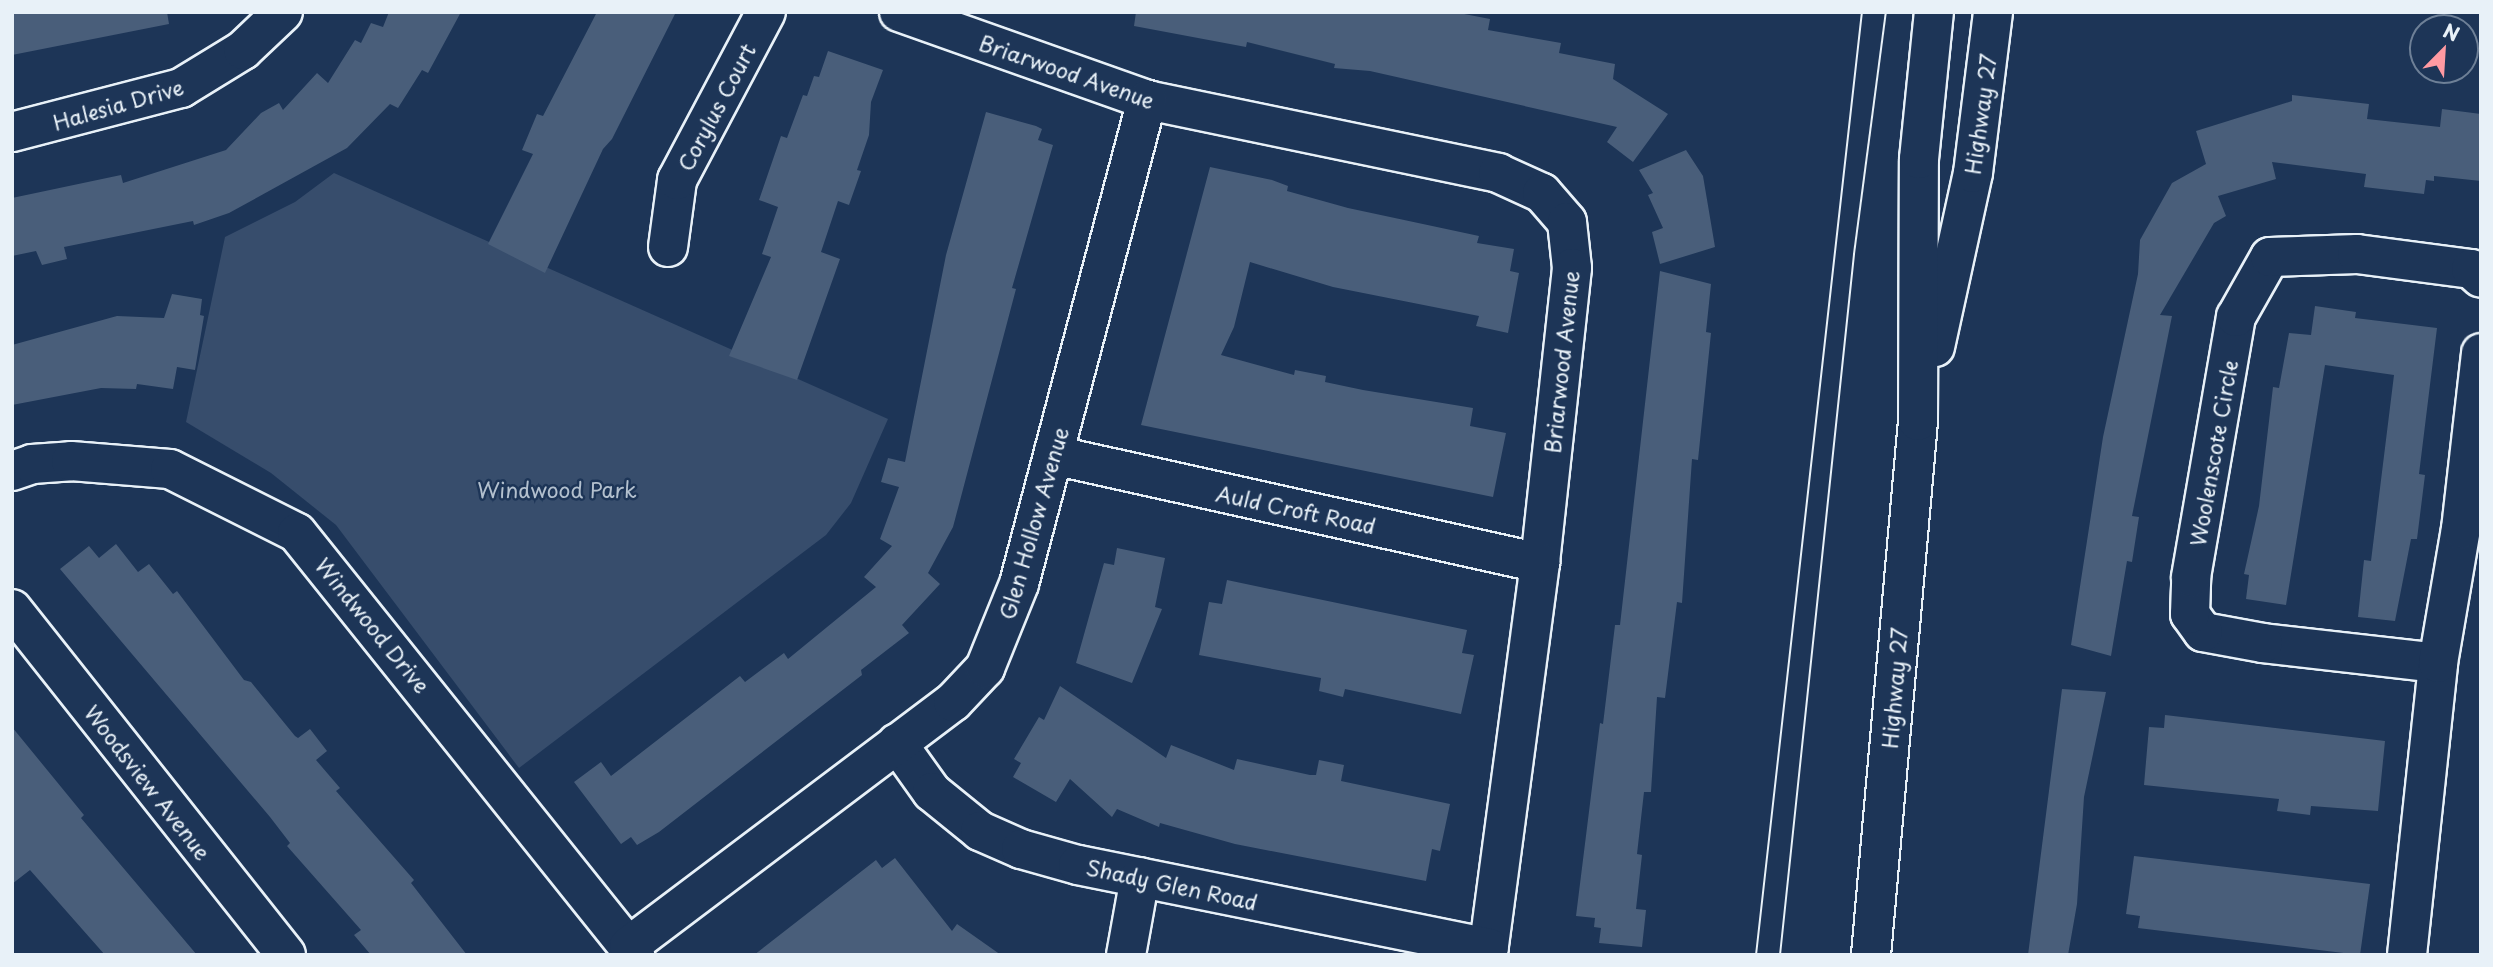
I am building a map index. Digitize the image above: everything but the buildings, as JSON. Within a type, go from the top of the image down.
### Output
[{"type":"street","name":"Halesia Drive","points":[[12,132],[116,109],[181,88],[243,50],[284,12]]},
{"type":"street","name":"Corylus Court","points":[[668,247],[677,180],[766,12]]},
{"type":"street","name":"Briarwood Avenue","points":[[899,12],[1147,100],[1497,173],[1542,193],[1567,222],[1573,268],[1540,563],[1488,951]]},
{"type":"street","name":"Highway 27","points":[[1871,955],[1918,421],[1919,159],[1934,12]]},
{"type":"street","name":"Highway 27","points":[[1918,421],[1973,173],[1993,12]]},
{"type":"street","name":"Glen Hollow Avenue","points":[[632,950],[953,702],[985,668],[1019,584],[1147,100]]},
{"type":"street","name":"Woolenscote Circle","points":[[2438,663],[2263,643],[2203,632],[2190,614],[2191,577],[2236,317],[2270,257],[2357,254],[2471,269],[2481,278]]},
{"type":"street","points":[[2407,955],[2438,663],[2471,529],[2481,353]]},
{"type":"street","name":"Auld Croft Road","points":[[1053,455],[1540,563]]},
{"type":"street","name":"Windwood Drive","points":[[12,471],[32,464],[71,461],[170,469],[297,533],[632,950]]},
{"type":"street","name":"Woodsview Avenue","points":[[12,609],[286,955]]},
{"type":"street","name":"Shady Glen Road","points":[[897,743],[932,792],[981,831],[1021,849],[1488,951]]},
{"type":"street","points":[[1126,955],[1140,877]]},
{"type":"green space","name":"Windwood Park","points":[[334,173],[888,419],[851,503],[826,535],[519,768],[336,525],[271,473],[186,422],[225,237],[295,202]]},
{"type":"tram line","points":[[1756,955],[1862,12]]},
{"type":"tram line","points":[[1780,955],[1854,254],[1886,12]]}]
